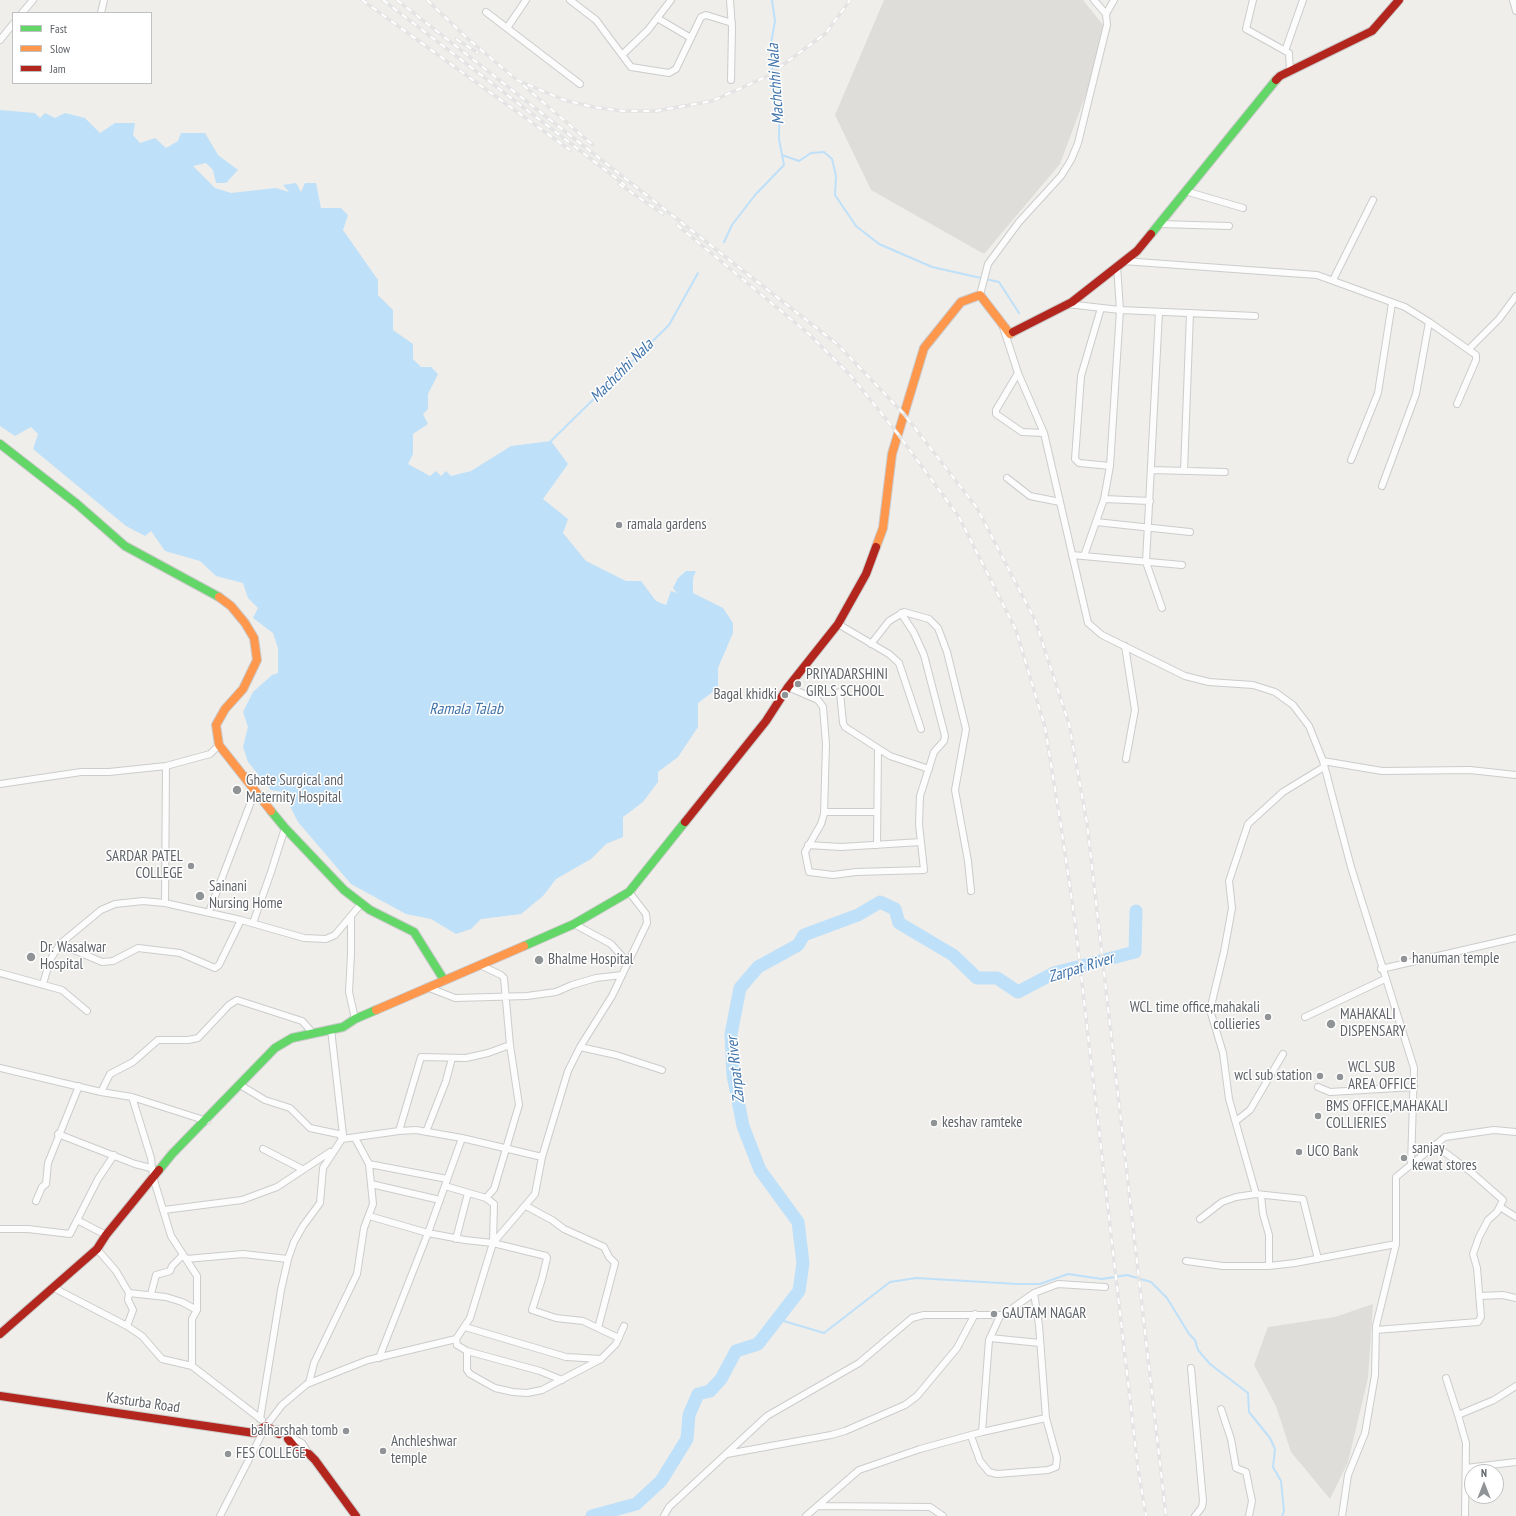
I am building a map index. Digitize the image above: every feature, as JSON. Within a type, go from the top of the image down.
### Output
[{"type":"street","points":[[23,12],[33,0]]},
{"type":"street","points":[[101,12],[104,0]]},
{"type":"street","points":[[507,28],[526,0]]},
{"type":"street","points":[[570,0],[596,20],[628,64],[636,69],[669,74],[676,69],[704,15],[732,23]]},
{"type":"street","points":[[622,55],[648,30],[671,0]]},
{"type":"street","points":[[730,0],[732,23],[731,80]]},
{"type":"street","points":[[1094,0],[1106,14]]},
{"type":"street","points":[[980,295],[988,264],[1019,222],[1061,176],[1071,160],[1078,143],[1105,41],[1107,25],[1106,14],[1114,0]]},
{"type":"street","points":[[1253,0],[1246,29],[1289,52],[1290,72]]},
{"type":"street","points":[[1285,51],[1303,0]]},
{"type":"street","points":[[980,295],[1010,334],[1067,304],[1137,250],[1280,76],[1372,31],[1398,0]]},
{"type":"street","points":[[1513,0],[1516,11]]},
{"type":"street","points":[[486,12],[580,84]]},
{"type":"street","points":[[657,18],[691,38]]},
{"type":"street","points":[[0,40],[12,25]]},
{"type":"street","points":[[1185,191],[1243,208]]},
{"type":"street","points":[[1333,280],[1372,200]]},
{"type":"street","points":[[1159,224],[1229,226]]},
{"type":"street","points":[[1120,263],[1309,274],[1333,280],[1412,311],[1476,355],[1476,360],[1457,404]]},
{"type":"street","points":[[1084,556],[1104,499],[1110,466],[1120,310],[1120,263]]},
{"type":"street","points":[[0,1334],[97,1249],[106,1235],[172,1154],[206,1121],[275,1048],[292,1038],[312,1032],[343,1027],[355,1019],[574,924],[629,892],[766,721],[788,687],[838,624],[866,574],[883,528],[892,454],[924,348],[961,302],[980,295]]},
{"type":"street","points":[[1469,349],[1499,319],[1516,296]]},
{"type":"street","points":[[1351,460],[1378,393],[1392,303]]},
{"type":"street","points":[[1067,304],[1120,310],[1254,316]]},
{"type":"street","points":[[1101,308],[1081,376],[1076,459],[1079,463],[1110,466]]},
{"type":"street","points":[[1159,312],[1149,528],[1146,562],[1162,608]]},
{"type":"street","points":[[1184,471],[1190,313]]},
{"type":"street","points":[[1382,486],[1416,394],[1429,322]]},
{"type":"street","points":[[1002,324],[1018,373],[1044,433],[1088,623],[1096,631],[1185,676],[1209,682],[1253,685],[1269,690],[1283,697],[1302,714],[1309,726],[1323,764],[1351,867],[1385,979],[1412,1059],[1414,1088],[1411,1165]]},
{"type":"street","points":[[1018,373],[996,410],[996,414],[1022,432],[1044,433]]},
{"type":"street","points":[[0,444],[77,504],[125,546],[215,594],[231,606],[245,623],[254,638],[257,660],[243,689],[225,709],[216,725],[219,745],[284,828],[344,890],[361,904],[414,932],[444,980]]},
{"type":"street","points":[[1152,470],[1225,472]]},
{"type":"street","points":[[1007,478],[1030,496],[1060,502]]},
{"type":"street","points":[[1104,499],[1150,501]]},
{"type":"street","points":[[1096,522],[1190,532]]},
{"type":"street","points":[[1072,555],[1182,565]]},
{"type":"street","points":[[871,644],[886,624],[901,614],[907,612],[929,619],[938,628],[947,652],[966,732],[956,779],[956,798],[968,861],[971,891]]},
{"type":"street","points":[[788,687],[818,700],[823,707],[826,744],[824,812],[821,824],[805,852],[809,872],[833,875],[856,872],[923,870],[919,824],[920,798],[936,749],[944,742],[945,736],[924,655],[914,633],[901,614]]},
{"type":"street","points":[[838,624],[889,654],[900,666],[920,729]]},
{"type":"street","points":[[1125,646],[1135,710],[1126,759]]},
{"type":"street","points":[[840,692],[844,725],[878,750],[890,756],[929,769]]},
{"type":"street","points":[[0,784],[81,772],[109,772],[166,766],[210,754],[219,745]]},
{"type":"street","points":[[877,845],[878,750]]},
{"type":"street","points":[[1269,1266],[1269,1235],[1262,1212],[1259,1194],[1228,1094],[1223,1053],[1210,1010],[1232,908],[1229,881],[1244,831],[1248,824],[1282,792],[1323,764],[1389,772],[1470,770],[1516,775]]},
{"type":"street","points":[[165,903],[166,766]]},
{"type":"street","points":[[209,912],[255,791]]},
{"type":"street","points":[[824,812],[877,812]]},
{"type":"street","points":[[253,923],[272,872],[284,828]]},
{"type":"street","points":[[808,846],[877,845],[921,842]]},
{"type":"street","points":[[493,1243],[535,1194],[542,1157],[568,1071],[580,1047],[612,996],[646,928],[648,919],[646,914],[629,892]]},
{"type":"street","points":[[43,984],[50,960],[60,944],[97,912],[110,905],[121,902],[144,901],[165,903],[253,923],[304,938],[326,939],[332,938],[361,904]]},
{"type":"street","points":[[351,916],[349,992],[355,1019]]},
{"type":"street","points":[[60,944],[102,962],[113,961],[138,948],[180,953],[218,967],[241,920]]},
{"type":"street","points":[[574,924],[611,944],[628,963]]},
{"type":"street","points":[[1382,969],[1516,938]]},
{"type":"street","points":[[480,965],[503,976],[510,1046],[519,1105],[494,1189],[486,1198]]},
{"type":"street","points":[[0,973],[62,990],[87,1011]]},
{"type":"street","points":[[427,987],[453,997],[506,997],[556,992],[572,985],[593,979],[622,975]]},
{"type":"street","points":[[1304,1018],[1385,979]]},
{"type":"street","points":[[101,1092],[110,1074],[133,1062],[158,1040],[188,1040],[198,1038],[229,1005],[237,1000],[302,1021],[312,1032]]},
{"type":"street","points":[[260,1419],[279,1297],[288,1259],[300,1231],[320,1203],[323,1168],[341,1138],[331,1029]]},
{"type":"street","points":[[399,1131],[420,1059],[422,1057],[476,1057],[510,1046]]},
{"type":"street","points":[[580,1047],[616,1055],[662,1070]]},
{"type":"street","points":[[1236,1121],[1250,1110],[1282,1054]]},
{"type":"street","points":[[426,1132],[446,1081],[452,1058]]},
{"type":"street","points":[[0,1068],[101,1092],[132,1097],[206,1121]]},
{"type":"street","points":[[240,1085],[265,1100],[290,1108],[311,1129],[341,1138],[355,1138],[399,1131],[426,1132],[462,1138],[542,1157]]},
{"type":"street","points":[[36,1201],[42,1187],[46,1184],[48,1164],[58,1134],[79,1086]]},
{"type":"street","points":[[1318,1087],[1330,1092],[1414,1088]]},
{"type":"street","points":[[132,1097],[151,1158],[153,1177],[164,1210],[170,1236],[197,1276],[197,1310],[192,1319],[192,1366]]},
{"type":"street","points":[[1342,1516],[1348,1476],[1365,1433],[1375,1374],[1376,1330],[1396,1244],[1396,1177],[1445,1137],[1494,1130],[1516,1132]]},
{"type":"street","points":[[58,1134],[151,1168]]},
{"type":"street","points":[[164,1210],[242,1200],[277,1187],[302,1169],[330,1154],[341,1138]]},
{"type":"street","points":[[309,1383],[314,1363],[357,1274],[363,1231],[373,1204],[369,1164],[355,1138]]},
{"type":"street","points":[[379,1358],[428,1233],[462,1138]]},
{"type":"street","points":[[1376,1330],[1478,1322],[1482,1315],[1477,1268],[1473,1254],[1479,1237],[1488,1220],[1497,1212],[1503,1202],[1503,1199],[1435,1145]]},
{"type":"street","points":[[263,1149],[302,1169]]},
{"type":"street","points":[[0,1229],[28,1229],[69,1234],[98,1179],[114,1155]]},
{"type":"street","points":[[220,1516],[267,1425],[282,1405],[309,1383],[379,1358],[456,1339],[470,1318],[493,1243],[494,1204],[486,1198],[468,1193],[446,1182],[369,1164]]},
{"type":"street","points":[[371,1184],[440,1200]]},
{"type":"street","points":[[456,1238],[468,1193]]},
{"type":"street","points":[[1200,1219],[1228,1199],[1259,1194],[1303,1199],[1318,1259]]},
{"type":"street","points":[[526,1206],[552,1220],[564,1229],[604,1247],[609,1257],[616,1264],[598,1328]]},
{"type":"street","points":[[1500,1207],[1516,1217]]},
{"type":"street","points":[[369,1216],[428,1233],[493,1243],[547,1257],[532,1310],[563,1320],[579,1320],[619,1338]]},
{"type":"street","points":[[77,1220],[106,1235]]},
{"type":"street","points":[[1186,1261],[1223,1266],[1269,1266],[1318,1259],[1396,1244]]},
{"type":"street","points":[[97,1249],[116,1271],[129,1293],[128,1300],[132,1310],[127,1326]]},
{"type":"street","points":[[151,1294],[156,1275],[170,1271],[172,1266],[185,1257],[243,1254],[288,1259]]},
{"type":"street","points":[[664,1516],[669,1507],[728,1454],[767,1416],[859,1363],[912,1318],[924,1315],[975,1314],[1000,1316],[1006,1314],[1034,1293],[1058,1284],[1104,1287]]},
{"type":"street","points":[[54,1288],[127,1326],[142,1336],[162,1359],[192,1366],[279,1434]]},
{"type":"street","points":[[129,1293],[151,1294],[174,1299],[197,1310]]},
{"type":"street","points":[[971,1436],[980,1461],[989,1472],[997,1474],[1052,1469],[1057,1463],[1046,1418],[1038,1315],[1034,1293]]},
{"type":"street","points":[[1480,1296],[1503,1295],[1516,1298]]},
{"type":"street","points":[[728,1454],[831,1435],[845,1431],[905,1405],[917,1396],[957,1348],[975,1314]]},
{"type":"street","points":[[982,1432],[990,1338],[1000,1316]]},
{"type":"street","points":[[467,1351],[467,1370],[470,1374],[495,1388],[513,1392],[532,1392],[542,1390],[601,1360],[614,1347],[624,1326]]},
{"type":"street","points":[[465,1327],[566,1357],[601,1360]]},
{"type":"street","points":[[990,1338],[1040,1343]]},
{"type":"street","points":[[456,1339],[457,1345],[467,1351],[540,1371],[562,1380]]},
{"type":"street","points":[[1191,1368],[1203,1501],[1202,1507],[1195,1516]]},
{"type":"street","points":[[1446,1378],[1466,1443],[1466,1464]]},
{"type":"street","points":[[1458,1415],[1494,1400],[1516,1386]]},
{"type":"street","name":"Kasturba Road","points":[[0,1396],[254,1433],[267,1425]]},
{"type":"street","points":[[1221,1409],[1231,1439],[1236,1468],[1246,1472],[1252,1501],[1249,1516]]},
{"type":"street","points":[[806,1516],[859,1470],[920,1449],[982,1432],[1046,1418]]},
{"type":"street","points":[[267,1425],[302,1443],[356,1516]]},
{"type":"street","points":[[288,1439],[296,1449],[309,1454]]},
{"type":"street","points":[[1499,1464],[1516,1462]]},
{"type":"street","points":[[1466,1504],[1466,1516]]},
{"type":"street","points":[[818,1506],[930,1507],[943,1516]]},
{"type":"shaded area","points":[[884,0],[1083,0],[1103,25],[1089,86],[1060,164],[984,254],[871,190],[835,115]]},
{"type":"shaded area","points":[[1373,1304],[1368,1378],[1348,1462],[1330,1499],[1291,1452],[1276,1406],[1254,1365],[1268,1327],[1335,1317]]},
{"type":"water","name":"Ramala Talab","points":[[0,110],[35,113],[40,118],[45,113],[55,118],[65,113],[85,118],[100,133],[115,123],[135,123],[133,135],[140,143],[155,138],[166,148],[178,141],[181,133],[205,133],[218,155],[238,170],[226,183],[216,183],[213,170],[206,163],[193,166],[215,188],[231,193],[276,188],[289,192],[283,185],[296,183],[301,192],[305,183],[316,183],[321,208],[341,208],[348,215],[343,230],[378,280],[378,295],[393,310],[393,330],[413,344],[413,359],[421,367],[431,367],[438,374],[428,394],[428,409],[423,414],[428,424],[413,434],[413,454],[408,464],[430,476],[436,471],[441,476],[446,471],[451,476],[471,471],[511,446],[551,441],[568,464],[543,499],[568,519],[563,533],[586,561],[626,581],[641,581],[656,601],[666,605],[671,591],[677,593],[673,588],[678,578],[686,571],[696,571],[693,578],[693,593],[723,608],[733,623],[733,633],[718,668],[718,688],[698,703],[698,727],[678,757],[658,772],[658,782],[643,802],[623,817],[623,837],[606,844],[591,859],[556,879],[543,896],[521,914],[481,919],[471,929],[456,934],[431,919],[406,914],[351,884],[298,822],[283,792],[271,790],[248,762],[243,747],[248,727],[243,712],[253,692],[272,675],[278,673],[278,648],[273,633],[253,618],[258,608],[248,598],[243,583],[216,576],[200,561],[165,551],[151,531],[145,536],[126,526],[33,449],[38,434],[31,427],[15,436],[0,426]]},
{"type":"waterway","name":"Machchhi Nala","points":[[724,242],[732,225],[755,195],[784,165],[779,139],[780,92],[772,68],[770,49],[775,21],[772,0]]},
{"type":"waterway","points":[[782,155],[799,161],[811,153],[824,152],[832,159],[836,176],[835,195],[856,226],[879,244],[932,267],[999,282],[1019,313]]},
{"type":"waterway","name":"Machchhi Nala","points":[[551,441],[669,325],[698,273]]},
{"type":"waterway","name":"Zarpat River","points":[[592,1516],[636,1504],[661,1481],[687,1439],[689,1415],[698,1394],[710,1391],[721,1379],[736,1351],[758,1344],[799,1291],[803,1263],[798,1222],[760,1170],[743,1126],[733,1075],[731,1034],[740,988],[758,967],[798,945],[804,935],[858,915],[880,902],[895,909],[899,923],[953,955],[977,978],[997,978],[1018,992],[1054,973],[1135,952],[1136,911]]},
{"type":"waterway","points":[[777,1319],[824,1333],[890,1282],[916,1278],[1040,1284],[1068,1274],[1102,1279],[1127,1275],[1151,1282],[1167,1298],[1189,1334],[1195,1340],[1198,1350],[1210,1364],[1248,1393],[1249,1412],[1270,1438],[1275,1449],[1273,1467],[1281,1481],[1284,1511],[1282,1516]]},
{"type":"railway","points":[[362,0],[570,150]]},
{"type":"railway","points":[[383,0],[625,185]]},
{"type":"railway","points":[[397,0],[837,344],[904,414],[977,508],[1035,620],[1069,724],[1087,823],[1166,1516]]},
{"type":"railway","points":[[427,0],[467,38],[517,80],[564,100],[593,107],[623,111],[656,111],[712,101],[768,76],[826,33],[850,0]]},
{"type":"railway","points":[[456,39],[478,53]]},
{"type":"railway","points":[[523,85],[593,145]]},
{"type":"railway","points":[[619,184],[663,214]]},
{"type":"railway","points":[[677,225],[809,334],[852,377],[898,434],[959,517],[1016,630],[1045,727],[1061,826],[1075,922],[1138,1469],[1146,1516]]},
{"type":"traffic: fast","points":[[1151,234],[1276,80]]},
{"type":"traffic: fast","points":[[0,444],[77,504],[125,546],[219,597]]},
{"type":"traffic: fast","points":[[271,811],[285,828],[344,890],[370,910],[414,932],[444,980]]},
{"type":"traffic: fast","points":[[524,946],[574,924],[629,892],[685,822]]},
{"type":"traffic: fast","points":[[159,1170],[172,1154],[275,1048],[292,1038],[343,1027],[355,1019],[376,1010]]},
{"type":"traffic: slow","points":[[876,547],[883,528],[892,454],[924,348],[961,302],[980,295],[1010,334],[1013,332]]},
{"type":"traffic: slow","points":[[219,597],[231,606],[245,623],[254,638],[257,660],[243,689],[225,709],[216,725],[219,745],[271,811]]},
{"type":"traffic: slow","points":[[376,1010],[524,946]]},
{"type":"traffic: jam","points":[[1276,80],[1280,76],[1372,31],[1399,0]]},
{"type":"traffic: jam","points":[[1013,332],[1072,302],[1137,251],[1151,234]]},
{"type":"traffic: jam","points":[[685,822],[766,721],[788,687],[838,624],[866,574],[876,547]]},
{"type":"traffic: jam","points":[[0,1334],[97,1249],[106,1235],[159,1170]]},
{"type":"traffic: jam","points":[[0,1396],[254,1433],[266,1426],[279,1434]]},
{"type":"traffic: jam","points":[[288,1439],[296,1449],[309,1454],[315,1460],[356,1516]]},
{"type":"place","name":"ramala gardens","points":[[619,525]]},
{"type":"place","name":"PRIYADARSHINI GIRLS SCHOOL","points":[[798,684]]},
{"type":"place","name":"Bagal khidki","points":[[785,695]]},
{"type":"place","name":"Ghate Surgical and Maternity Hospital","points":[[237,790]]},
{"type":"place","name":"SARDAR PATEL COLLEGE","points":[[191,866]]},
{"type":"place","name":"Sainani Nursing Home","points":[[200,896]]},
{"type":"place","name":"Dr. Wasalwar Hospital","points":[[31,957]]},
{"type":"place","name":"hanuman temple","points":[[1404,959]]},
{"type":"place","name":"Bhalme Hospital","points":[[539,960]]},
{"type":"place","name":"WCL time office,mahakali collieries","points":[[1268,1017]]},
{"type":"place","name":"MAHAKALI DISPENSARY","points":[[1331,1024]]},
{"type":"place","name":"wcl sub station","points":[[1320,1076]]},
{"type":"place","name":"WCL SUB AREA OFFICE","points":[[1340,1077]]},
{"type":"place","name":"BMS OFFICE,MAHAKALI COLLIERIES","points":[[1318,1116]]},
{"type":"place","name":"keshav ramteke","points":[[934,1123]]},
{"type":"place","name":"UCO Bank","points":[[1299,1152]]},
{"type":"place","name":"sanjay kewat stores","points":[[1404,1158]]},
{"type":"place","name":"GAUTAM NAGAR","points":[[994,1314]]},
{"type":"place","name":"balharshah tomb","points":[[346,1431]]},
{"type":"place","name":"Anchleshwar temple","points":[[383,1451]]},
{"type":"place","name":"FES COLLEGE","points":[[228,1454]]}]
